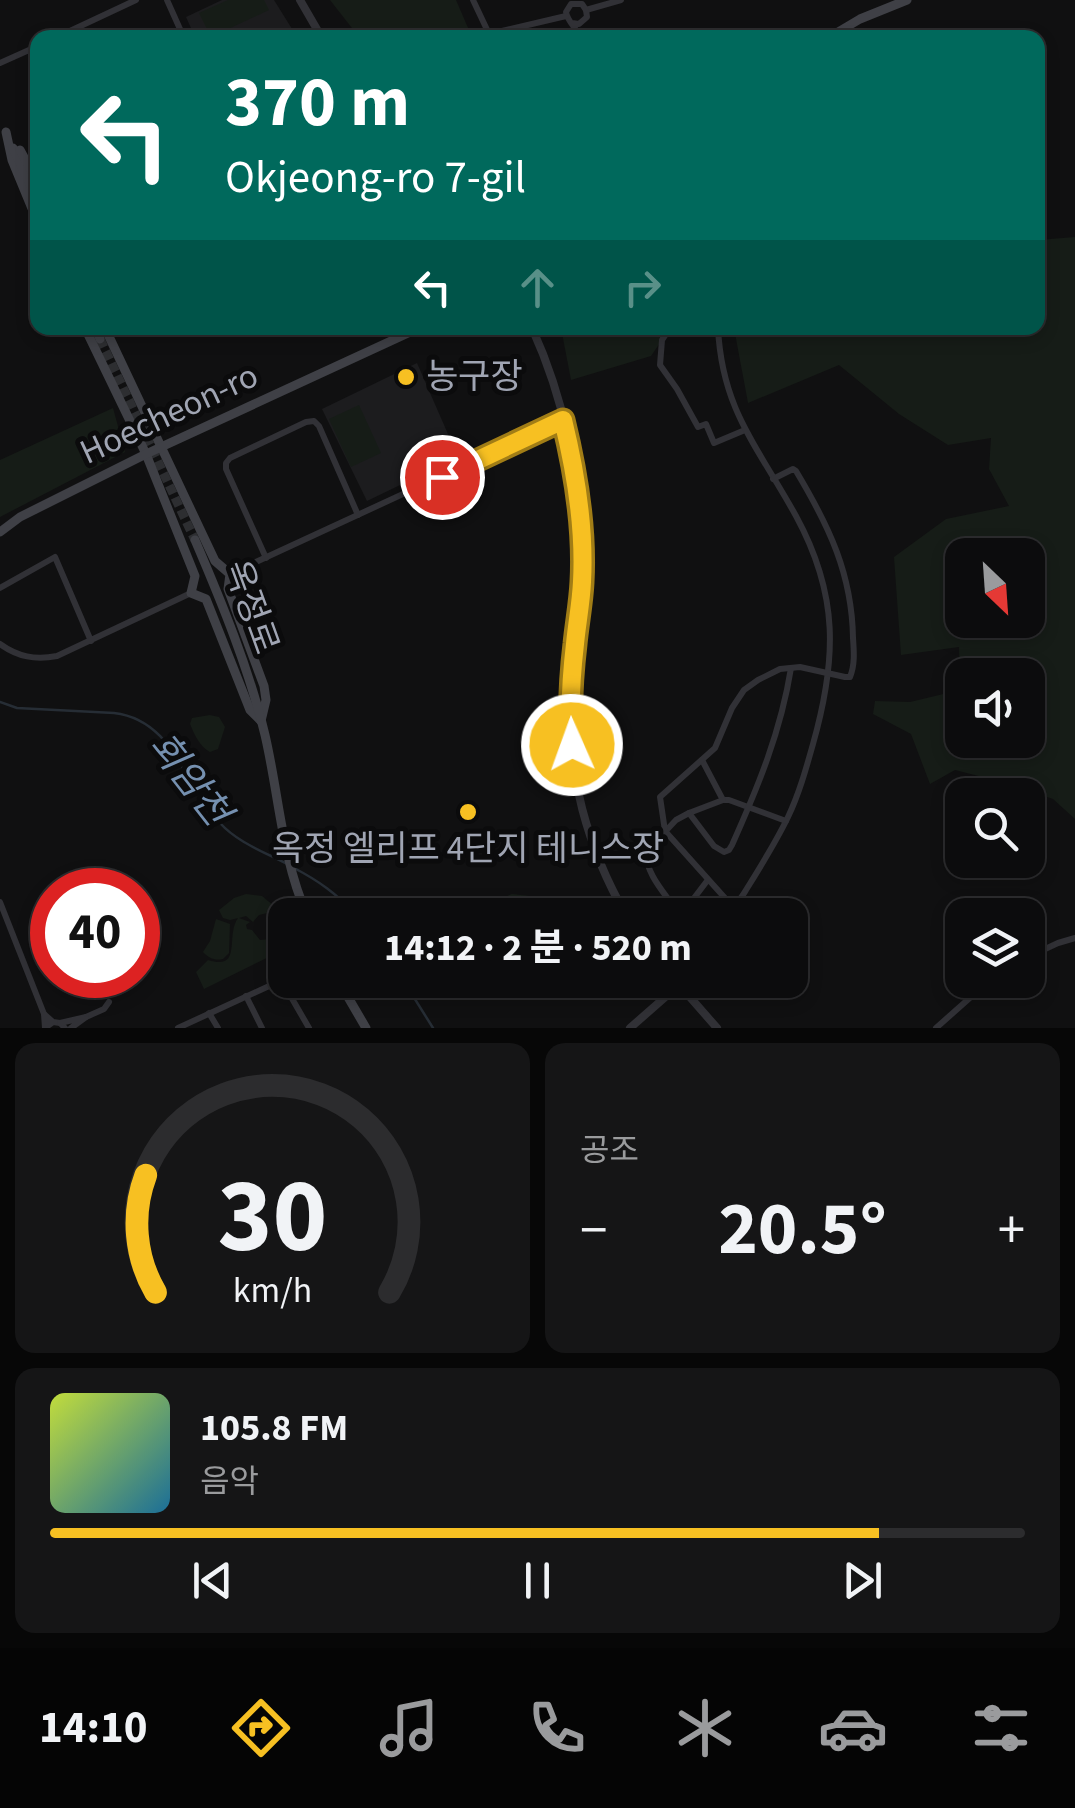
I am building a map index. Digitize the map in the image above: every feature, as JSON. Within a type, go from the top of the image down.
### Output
[{"type":"main road","points":[[841,30],[908,0]]},
{"type":"main road","points":[[0,118],[30,184]]},
{"type":"main road","points":[[6,132],[30,168]]},
{"type":"main road","points":[[6,132],[12,160],[30,204]]},
{"type":"main road","points":[[88,335],[146,454],[250,710],[261,722]]},
{"type":"main road","points":[[108,335],[228,588],[264,686],[266,700],[261,722]]},
{"type":"main road","name":"Hoecheon-ro","points":[[0,532],[146,454],[405,335]]},
{"type":"main road","points":[[104,367],[116,368],[119,358]]},
{"type":"main road","points":[[175,528],[181,512],[189,512],[195,518]]},
{"type":"main road","points":[[196,540],[261,722],[300,898]]},
{"type":"main road","points":[[215,561],[230,574],[228,588]]},
{"type":"main road","points":[[195,576],[192,593],[206,599]]},
{"type":"main road","points":[[348,998],[366,1028]]},
{"type":"street","points":[[72,30],[136,0]]},
{"type":"street","points":[[167,0],[180,30]]},
{"type":"street","points":[[300,0],[317,30]]},
{"type":"street","points":[[474,0],[487,30]]},
{"type":"street","points":[[513,30],[566,16],[574,2],[586,10],[621,0]]},
{"type":"street","points":[[583,30],[586,10]]},
{"type":"street","points":[[566,16],[576,30]]},
{"type":"street","points":[[572,23],[585,20]]},
{"type":"street","points":[[0,63],[30,50]]},
{"type":"street","points":[[535,335],[563,420],[580,518],[581,595],[570,694],[574,762],[597,857],[618,898]]},
{"type":"street","points":[[665,335],[660,365],[698,427],[706,424],[714,443],[745,430]]},
{"type":"street","points":[[718,335],[720,357],[736,415],[802,529],[825,586],[830,618],[829,674],[807,766],[786,821],[742,898]]},
{"type":"street","points":[[230,574],[563,420]]},
{"type":"street","points":[[266,558],[226,469],[228,460],[306,422],[314,421],[319,426],[358,515]]},
{"type":"street","points":[[721,898],[665,831],[660,797],[716,748],[744,690],[768,673],[800,667],[850,676],[854,667],[852,606],[828,527],[796,471],[788,470],[773,479]]},
{"type":"street","points":[[0,588],[55,557],[91,641]]},
{"type":"street","points":[[0,644],[20,655],[57,656],[192,593]]},
{"type":"street","points":[[690,813],[714,846],[724,852],[732,845],[767,765],[791,668]]},
{"type":"street","points":[[702,760],[723,800]]},
{"type":"street","points":[[707,880],[688,906],[678,909],[654,877],[646,852],[676,820],[723,800],[786,821]]},
{"type":"street","points":[[0,902],[44,1014],[45,1028],[86,1017],[104,1009],[108,1002]]},
{"type":"street","points":[[1045,948],[1075,938]]},
{"type":"street","points":[[178,1028],[282,982],[310,1028]]},
{"type":"street","points":[[246,996],[262,1028]]},
{"type":"street","points":[[630,1028],[662,998]]},
{"type":"street","points":[[693,998],[718,1028]]},
{"type":"street","points":[[936,1028],[970,998]]},
{"type":"street","points":[[44,1014],[62,1025]]},
{"type":"street","points":[[209,1014],[218,1028]]},
{"type":"shaded area","points":[[222,0],[274,0],[293,30],[192,30],[186,17]]},
{"type":"shaded area","points":[[228,0],[264,0],[269,10],[226,30],[208,30],[199,13]]},
{"type":"shaded area","points":[[330,0],[456,0],[469,30],[354,30]]},
{"type":"shaded area","points":[[1075,237],[1075,819],[1045,796],[1045,778],[986,778],[955,770],[930,784],[911,734],[873,714],[875,701],[910,702],[945,694],[945,758],[1045,758],[1045,658],[959,658],[959,647],[901,655],[894,557],[946,519],[1009,506],[989,469],[991,438],[948,445],[899,414],[839,365],[748,403],[735,335],[1045,335],[1045,239]]},
{"type":"shaded area","points":[[562,335],[665,335],[651,356],[571,380]]},
{"type":"shaded area","points":[[417,363],[458,457],[367,501],[322,409]]},
{"type":"shaded area","points":[[359,405],[381,453],[351,467],[329,419]]},
{"type":"shaded area","points":[[113,408],[125,452],[0,517],[0,460]]},
{"type":"shaded area","points":[[219,717],[225,727],[218,749],[210,752],[200,744],[190,724],[192,718]]},
{"type":"shaded area","points":[[246,894],[268,901],[268,913],[253,922],[246,916],[239,918],[250,922],[247,929],[260,940],[268,939],[268,957],[204,989],[196,972],[208,960],[226,961],[231,950],[238,918],[223,918],[219,910]]},
{"type":"shaded area","points":[[512,894],[535,898],[505,898]]},
{"type":"shaded area","points":[[216,919],[230,924],[229,953],[220,960],[203,952]]},
{"type":"waterway","name":"회암천","points":[[0,702],[17,708],[114,713],[134,718],[164,741],[227,830],[287,864]]},
{"type":"waterway","name":"회암천","points":[[294,868],[339,898]]},
{"type":"waterway","name":"회암천","points":[[414,998],[433,1028]]},
{"type":"tunnel","points":[[100,339],[195,540]]},
{"type":"place","name":"농구장","points":[[406,377]]},
{"type":"place","name":"옥정 엘리프 4단지 테니스장","points":[[468,812]]},
{"type":"route","points":[[442,477],[563,420],[580,518],[582,556],[570,694],[572,745]]}]
